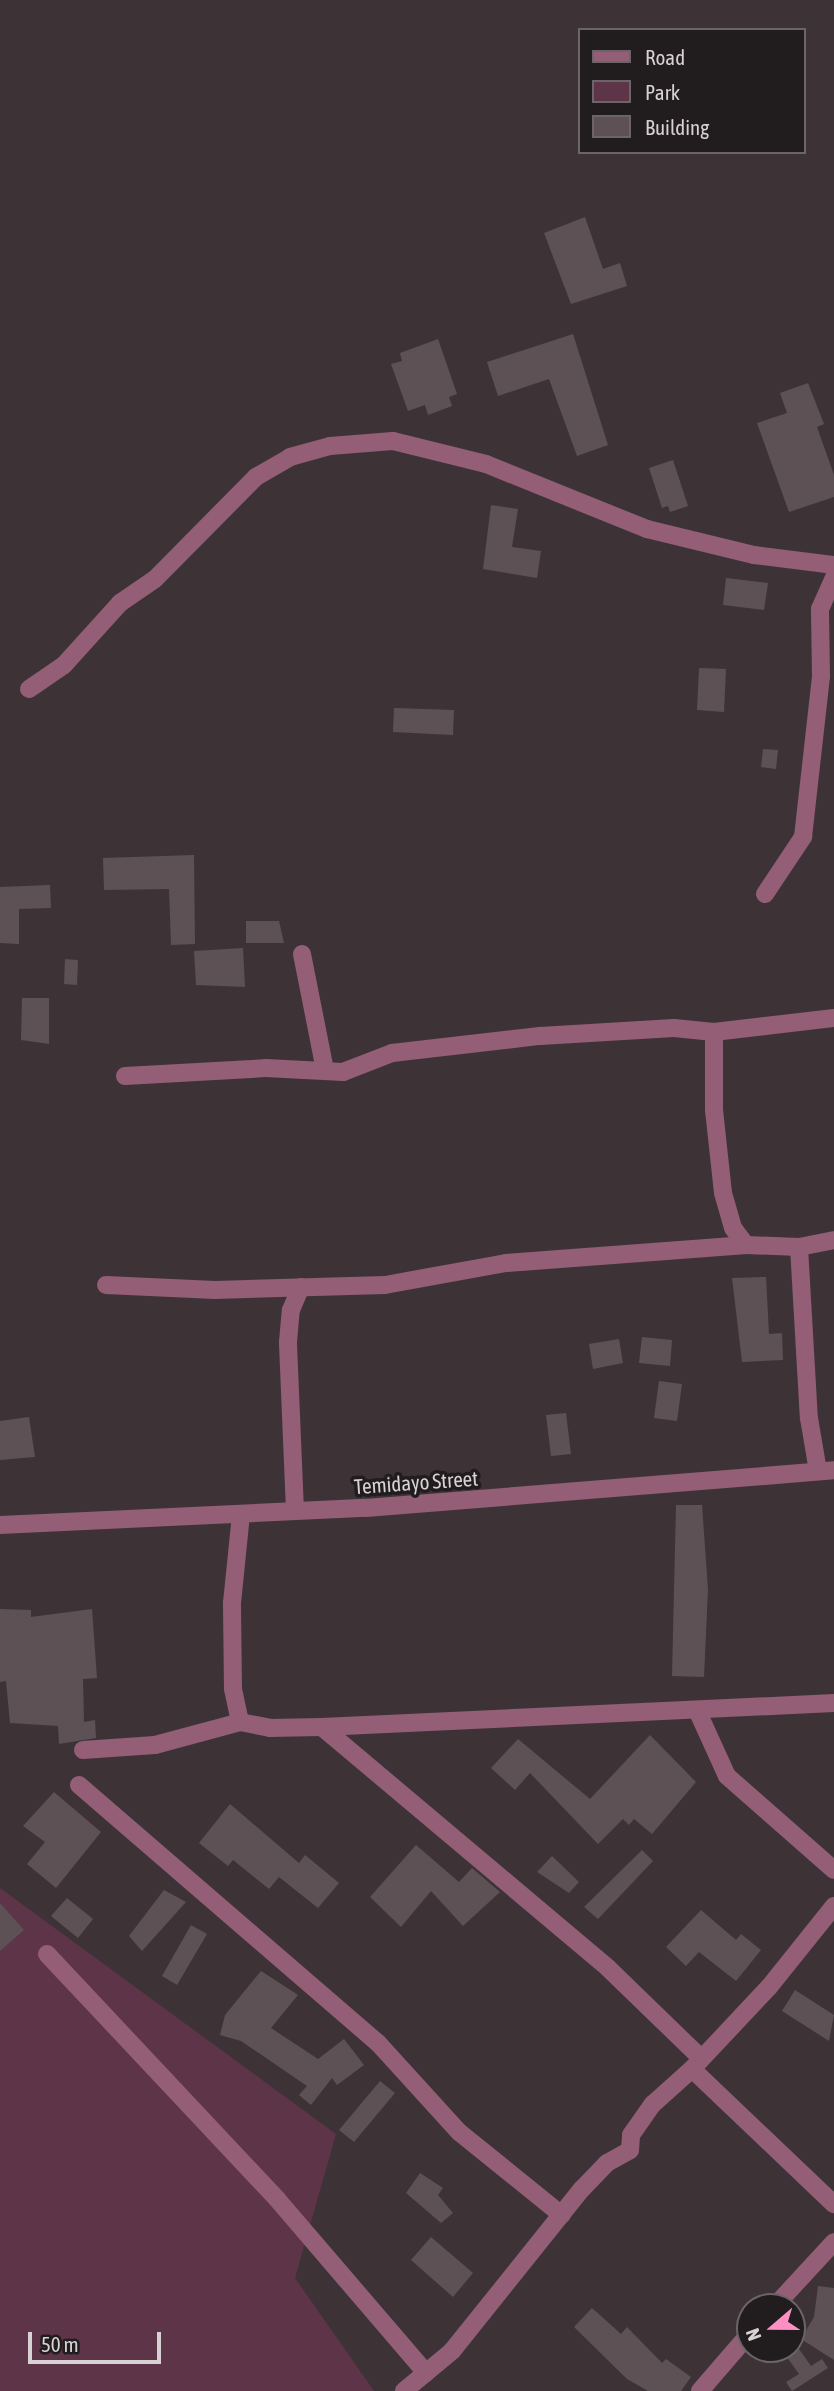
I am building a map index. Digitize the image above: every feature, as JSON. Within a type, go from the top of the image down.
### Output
[{"type":"street","points":[[29,689],[64,665],[120,603],[155,579],[256,477],[290,457],[330,446],[393,441],[486,464],[648,529],[754,555],[834,565]]},
{"type":"street","points":[[765,894],[803,838],[821,676],[820,609],[834,577]]},
{"type":"street","points":[[302,954],[325,1070]]},
{"type":"street","points":[[125,1076],[325,1070],[343,1072],[392,1053],[540,1036],[674,1028],[714,1032],[834,1018]]},
{"type":"street","points":[[714,1032],[714,1110],[723,1193],[726,1211],[746,1245]]},
{"type":"street","points":[[106,1285],[301,1287],[396,1284],[506,1263],[746,1245],[799,1247],[834,1240]]},
{"type":"street","points":[[799,1247],[808,1418],[826,1470]]},
{"type":"street","points":[[295,1511],[288,1342],[291,1310],[301,1287]]},
{"type":"street","name":"Temidayo Street","points":[[0,1525],[554,1495],[826,1470]]},
{"type":"street","points":[[240,1722],[233,1689],[232,1603],[241,1514]]},
{"type":"street","points":[[83,1750],[155,1745],[240,1722],[270,1728],[322,1727],[834,1703]]},
{"type":"street","points":[[697,1710],[727,1776],[834,1870]]},
{"type":"street","points":[[322,1727],[608,1968],[696,2063],[834,2204]]},
{"type":"street","points":[[79,1785],[378,2043],[459,2132],[562,2216]]},
{"type":"street","points":[[404,2391],[426,2373],[504,2291],[607,2163],[630,2150],[631,2135],[653,2104],[769,1987],[834,1906]]},
{"type":"street","points":[[47,1954],[277,2199],[426,2373]]},
{"type":"street","points":[[787,2293],[834,2242]]},
{"type":"street","points":[[700,2391],[736,2349]]},
{"type":"green space","points":[[0,1888],[336,2134],[295,2278],[374,2391],[0,2391]]},
{"type":"building","points":[[585,217],[603,269],[620,263],[627,286],[571,304],[544,233]]},
{"type":"building","points":[[573,334],[608,445],[577,456],[549,379],[498,396],[487,362]]},
{"type":"building","points":[[438,339],[457,394],[449,397],[452,406],[428,415],[425,405],[408,411],[391,364],[402,361],[400,353]]},
{"type":"building","points":[[808,383],[824,424],[817,427],[834,475],[834,497],[789,512],[757,423],[787,413],[780,393]]},
{"type":"building","points":[[673,460],[688,506],[670,512],[668,506],[662,508],[649,468]]},
{"type":"building","points":[[491,505],[518,509],[512,547],[541,551],[537,578],[483,569]]},
{"type":"building","points":[[726,578],[768,583],[764,610],[723,605]]},
{"type":"building","points":[[699,668],[726,669],[724,712],[697,710]]},
{"type":"building","points":[[394,708],[454,710],[453,735],[393,732]]},
{"type":"building","points":[[763,749],[778,750],[776,769],[761,767]]},
{"type":"building","points":[[194,855],[195,944],[171,945],[169,889],[104,890],[103,858]]},
{"type":"building","points":[[50,885],[51,908],[19,909],[19,944],[0,943],[0,887]]},
{"type":"building","points":[[246,921],[279,921],[284,943],[246,943]]},
{"type":"building","points":[[243,948],[245,987],[196,985],[194,951]]},
{"type":"building","points":[[65,959],[78,960],[77,985],[64,984]]},
{"type":"building","points":[[22,998],[49,998],[49,1044],[21,1040]]},
{"type":"building","points":[[766,1277],[769,1334],[782,1333],[783,1360],[742,1362],[732,1278]]},
{"type":"building","points":[[642,1337],[672,1340],[670,1366],[639,1363]]},
{"type":"building","points":[[619,1339],[623,1363],[593,1369],[589,1344]]},
{"type":"building","points":[[659,1381],[682,1384],[677,1421],[654,1418]]},
{"type":"building","points":[[566,1413],[571,1454],[551,1456],[546,1415]]},
{"type":"building","points":[[29,1417],[35,1457],[0,1460],[0,1421]]},
{"type":"building","points":[[676,1505],[702,1505],[708,1589],[704,1677],[672,1676]]},
{"type":"building","points":[[0,1609],[31,1610],[31,1617],[92,1609],[97,1678],[83,1679],[84,1722],[95,1720],[96,1738],[59,1744],[58,1726],[10,1723],[6,1681],[0,1682]]},
{"type":"building","points":[[650,1735],[696,1782],[652,1834],[634,1819],[629,1825],[623,1819],[598,1844],[530,1773],[515,1790],[491,1768],[518,1739],[590,1799]]},
{"type":"building","points":[[54,1792],[101,1832],[56,1888],[27,1864],[45,1842],[23,1826]]},
{"type":"building","points":[[230,1804],[299,1863],[305,1855],[339,1883],[318,1908],[279,1877],[269,1889],[233,1860],[228,1866],[199,1843]]},
{"type":"building","points":[[416,1845],[459,1882],[472,1868],[500,1892],[463,1926],[431,1891],[401,1927],[370,1897]]},
{"type":"building","points":[[642,1850],[653,1861],[598,1919],[584,1907]]},
{"type":"building","points":[[552,1856],[579,1882],[569,1893],[537,1872]]},
{"type":"building","points":[[164,1890],[186,1902],[142,1951],[129,1936]]},
{"type":"building","points":[[67,1898],[93,1919],[78,1938],[51,1916]]},
{"type":"building","points":[[0,1903],[24,1930],[0,1951]]},
{"type":"building","points":[[701,1910],[736,1940],[741,1934],[761,1950],[736,1981],[699,1952],[686,1966],[666,1947]]},
{"type":"building","points":[[191,1925],[207,1934],[177,1985],[162,1976]]},
{"type":"building","points":[[261,1971],[298,1995],[271,2028],[318,2059],[344,2039],[364,2065],[337,2085],[332,2078],[311,2105],[299,2095],[307,2086],[241,2041],[220,2035],[225,2015]]},
{"type":"building","points":[[795,1990],[834,2015],[829,2041],[782,2011]]},
{"type":"building","points":[[380,2081],[395,2093],[354,2142],[339,2130]]},
{"type":"building","points":[[420,2173],[443,2188],[438,2195],[453,2213],[441,2223],[406,2193]]},
{"type":"building","points":[[431,2237],[473,2273],[453,2297],[411,2260]]},
{"type":"building","points":[[818,2286],[834,2288],[834,2360],[806,2342],[806,2331],[814,2317]]},
{"type":"building","points":[[592,2308],[621,2334],[627,2327],[662,2363],[666,2359],[691,2377],[681,2391],[648,2391],[627,2379],[574,2327]]},
{"type":"building","points":[[806,2359],[811,2366],[822,2359],[828,2368],[792,2391],[786,2382],[799,2374],[791,2363],[806,2363]]}]
